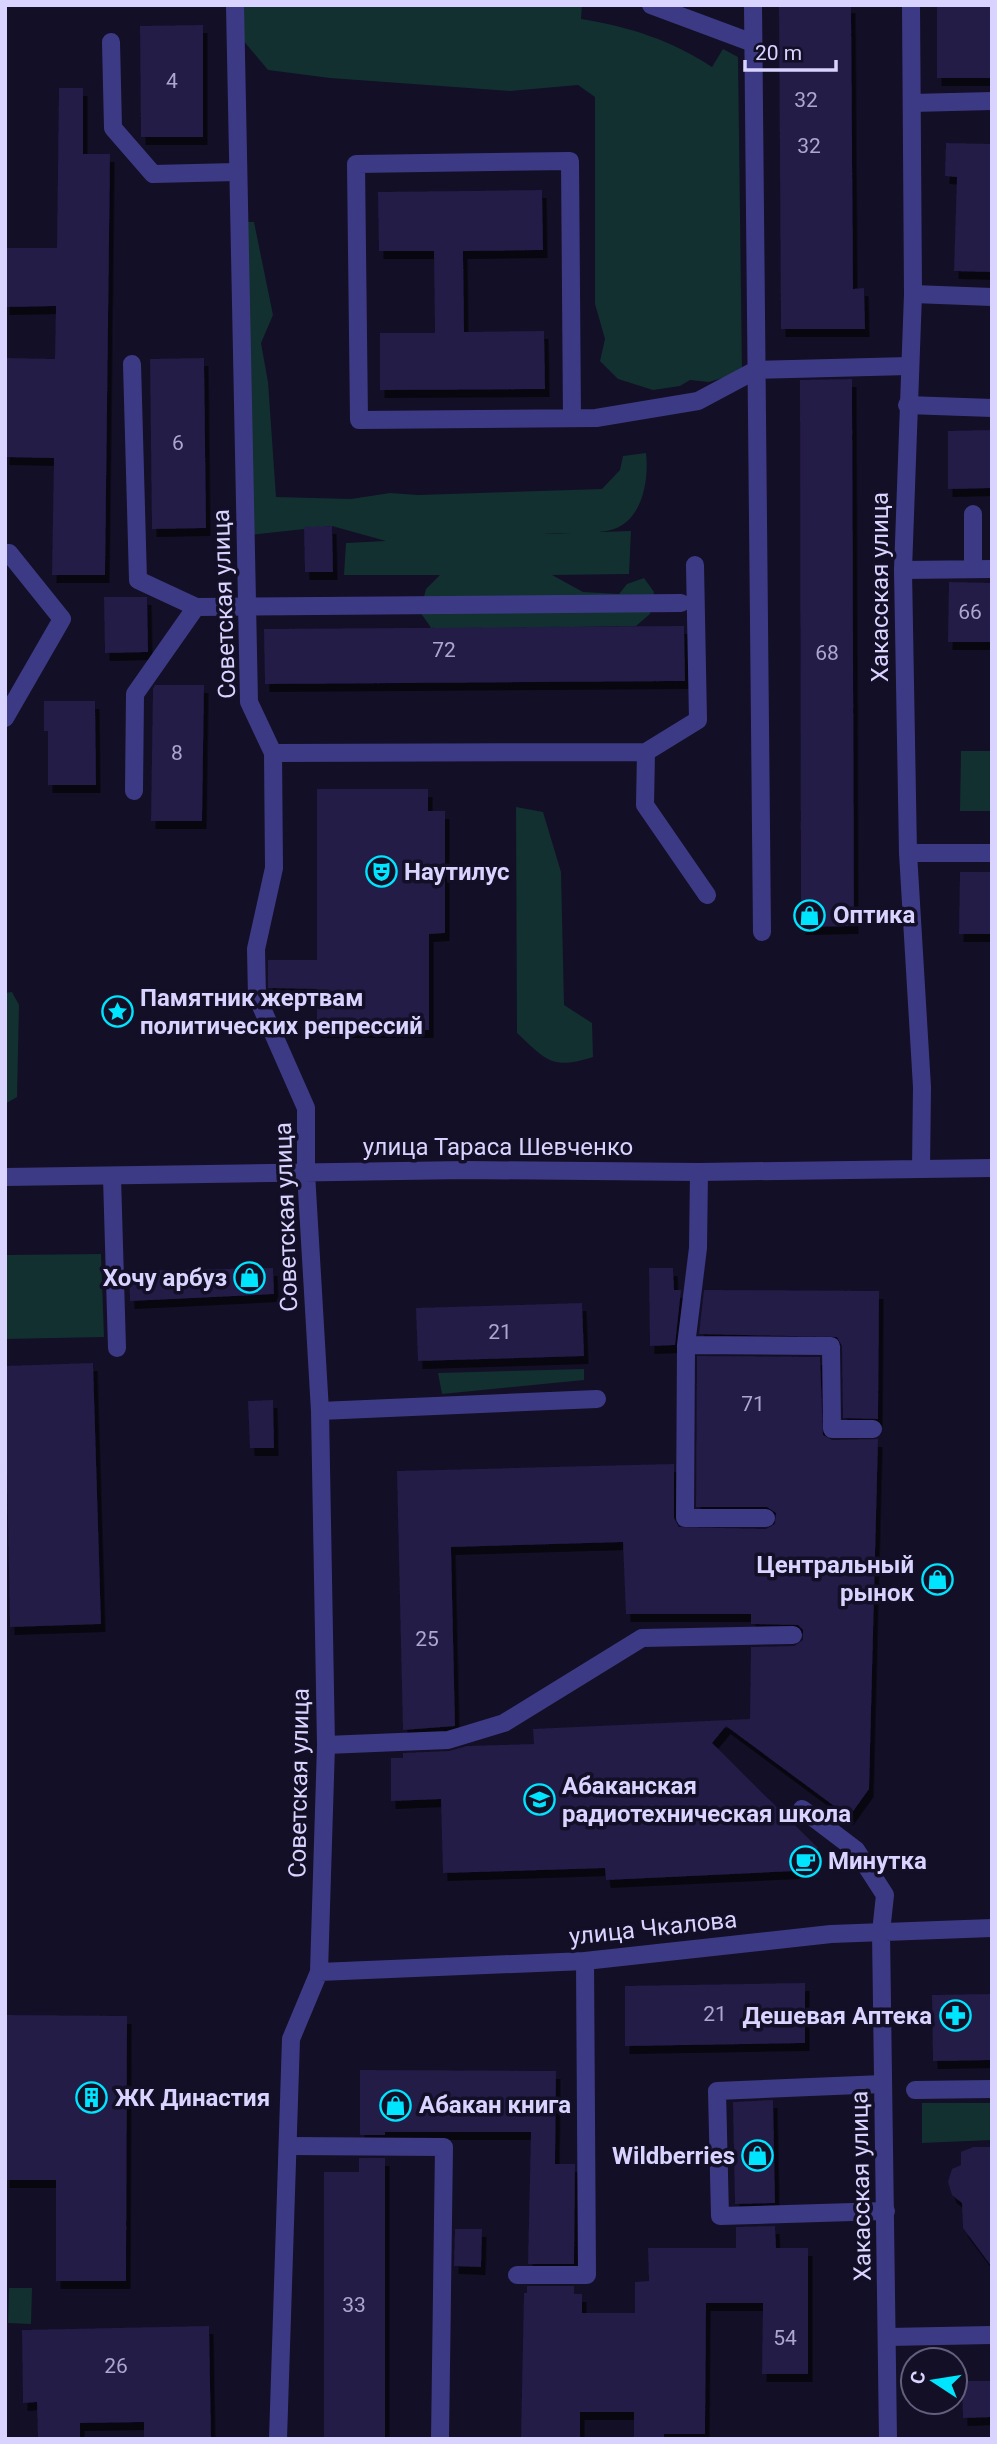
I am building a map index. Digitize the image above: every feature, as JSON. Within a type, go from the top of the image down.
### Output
[{"type":"street","name":"Советская улица","points":[[235,5],[236,172],[249,702],[273,753],[274,868],[256,948],[257,997],[306,1108],[306,1173],[320,1412],[326,1745],[319,1972],[291,2039],[278,2439]]},
{"type":"street","points":[[651,5],[753,43]]},
{"type":"street","points":[[753,5],[762,932]]},
{"type":"street","name":"Хакасская улица","points":[[911,5],[913,295],[903,570],[908,853],[922,1087],[921,1169]]},
{"type":"street","points":[[111,42],[113,128],[153,174],[236,172]]},
{"type":"street","points":[[912,103],[992,101]]},
{"type":"street","points":[[572,418],[570,161],[356,164],[359,420],[572,418],[611,416],[698,401],[756,370],[909,366]]},
{"type":"street","points":[[913,295],[992,297]]},
{"type":"street","points":[[132,364],[138,580],[196,607],[681,603]]},
{"type":"street","points":[[907,405],[992,408]]},
{"type":"street","points":[[972,514],[973,569]]},
{"type":"street","points":[[5,554],[9,553],[62,619],[5,718]]},
{"type":"street","points":[[273,753],[646,752],[698,720],[695,565]]},
{"type":"street","points":[[903,570],[992,569]]},
{"type":"street","points":[[134,791],[135,694],[196,607]]},
{"type":"street","points":[[646,752],[645,805],[707,895]]},
{"type":"street","points":[[908,853],[992,853]]},
{"type":"street","name":"улица Тараса Шевченко","points":[[5,1177],[466,1170],[699,1172],[992,1168]]},
{"type":"street","points":[[699,1172],[698,1248],[686,1345],[685,1518],[766,1518]]},
{"type":"street","points":[[112,1177],[117,1348]]},
{"type":"street","points":[[686,1345],[831,1346],[832,1429],[873,1429]]},
{"type":"street","points":[[320,1412],[597,1399]]},
{"type":"street","points":[[326,1745],[448,1740],[504,1723],[642,1638],[793,1635]]},
{"type":"street","name":"Хакасская улица","points":[[802,1809],[856,1850],[885,1895],[881,1932],[888,2439]]},
{"type":"street","name":"улица Чкалова","points":[[319,1972],[585,1961],[831,1934],[992,1928]]},
{"type":"street","points":[[517,2275],[587,2274],[585,1961]]},
{"type":"street","points":[[883,2084],[717,2091],[719,2216],[886,2211]]},
{"type":"street","points":[[915,2090],[992,2089]]},
{"type":"street","points":[[288,2146],[444,2147],[440,2439]]},
{"type":"street","points":[[888,2337],[992,2334]]},
{"type":"green space","points":[[238,5],[582,5],[581,19],[650,36],[681,49],[712,67],[723,49],[738,57],[742,372],[709,382],[690,380],[680,386],[653,390],[618,379],[600,361],[605,339],[595,304],[595,97],[578,85],[510,91],[330,78],[268,70],[242,39]]},
{"type":"green space","points":[[243,222],[254,222],[273,315],[261,343],[268,382],[276,497],[351,499],[390,493],[418,495],[602,489],[620,470],[623,456],[646,453],[645,486],[638,507],[624,524],[599,532],[631,531],[629,574],[552,575],[583,592],[619,594],[627,584],[644,578],[654,592],[650,614],[636,626],[432,629],[420,612],[426,589],[440,575],[344,575],[346,543],[386,541],[332,526],[250,535]]},
{"type":"green space","points":[[961,751],[992,751],[992,811],[960,811]]},
{"type":"green space","points":[[516,807],[543,812],[561,872],[564,1005],[592,1023],[593,1057],[579,1061],[559,1063],[551,1060],[517,1033]]},
{"type":"green space","points":[[12,992],[19,1005],[17,1097],[5,1104],[5,993]]},
{"type":"green space","points":[[101,1254],[104,1337],[5,1339],[5,1255]]},
{"type":"green space","points":[[584,1369],[584,1380],[442,1394],[438,1373]]},
{"type":"green space","points":[[922,2103],[992,2103],[992,2140],[922,2143]]},
{"type":"green space","points":[[9,2288],[32,2288],[31,2324],[8,2323]]},
{"type":"building","points":[[779,5],[851,5],[853,289],[864,288],[865,329],[781,329]]},
{"type":"building","points":[[937,5],[992,5],[992,78],[937,78]]},
{"type":"building","points":[[203,25],[203,137],[141,137],[140,26]]},
{"type":"building","points":[[59,88],[83,88],[83,154],[110,154],[105,575],[52,575],[54,458],[5,457],[7,358],[55,359],[56,306],[5,307],[5,248],[57,248]]},
{"type":"building","points":[[946,143],[992,144],[992,272],[954,271],[957,177],[945,176]]},
{"type":"building","points":[[542,190],[543,250],[463,251],[464,332],[544,331],[545,389],[380,390],[380,333],[435,333],[434,251],[379,251],[378,192]]},
{"type":"building","points":[[204,358],[206,528],[152,529],[150,359]]},
{"type":"building","points":[[852,379],[854,926],[801,927],[800,380]]},
{"type":"building","points":[[992,430],[992,488],[948,489],[948,431]]},
{"type":"building","points":[[332,526],[333,572],[305,572],[304,527]]},
{"type":"building","points":[[949,582],[992,583],[992,642],[948,642]]},
{"type":"building","points":[[104,597],[147,597],[148,652],[105,653]]},
{"type":"building","points":[[684,626],[685,681],[265,684],[264,629]]},
{"type":"building","points":[[155,685],[204,685],[202,821],[151,821]]},
{"type":"building","points":[[44,701],[95,701],[96,785],[48,785],[48,731],[44,731]]},
{"type":"building","name":"Наутилус","points":[[317,789],[428,789],[428,811],[445,811],[445,933],[429,934],[429,1030],[317,1030],[317,989],[268,988],[268,960],[317,960]]},
{"type":"building","points":[[960,872],[992,872],[992,934],[959,934]]},
{"type":"building","points":[[273,1268],[274,1294],[130,1301],[129,1271]]},
{"type":"building","points":[[649,1268],[673,1268],[674,1290],[681,1290],[675,1345],[650,1346]]},
{"type":"building","points":[[704,1290],[879,1291],[878,1419],[843,1418],[842,1346],[837,1337],[699,1334]]},
{"type":"building","points":[[582,1303],[584,1356],[418,1361],[416,1308]]},
{"type":"building","points":[[697,1356],[820,1357],[823,1435],[832,1440],[878,1439],[869,1789],[849,1817],[726,1726],[712,1743],[818,1848],[795,1871],[606,1880],[605,1868],[443,1873],[441,1799],[391,1801],[391,1758],[403,1758],[403,1753],[449,1751],[467,1746],[534,1744],[533,1729],[750,1719],[751,1647],[794,1646],[803,1640],[803,1630],[798,1625],[751,1624],[751,1614],[626,1614],[623,1542],[451,1547],[455,1726],[403,1730],[397,1471],[674,1464],[674,1518],[679,1527],[766,1529],[775,1524],[776,1513],[767,1507],[696,1507]]},
{"type":"building","points":[[93,1363],[101,1624],[10,1627],[5,1366]]},
{"type":"building","points":[[273,1400],[274,1448],[250,1448],[248,1401]]},
{"type":"building","points":[[805,1983],[805,2043],[625,2046],[625,1986]]},
{"type":"building","points":[[992,1994],[992,2060],[933,2061],[932,1995]]},
{"type":"building","name":"ЖК Династия","points":[[5,2015],[127,2016],[126,2281],[56,2281],[56,2180],[5,2180]]},
{"type":"building","points":[[360,2070],[556,2071],[555,2164],[575,2164],[574,2264],[528,2264],[531,2132],[385,2132],[385,2135],[360,2135]]},
{"type":"building","points":[[773,2100],[775,2203],[735,2204],[733,2102]]},
{"type":"building","points":[[973,2147],[992,2147],[992,2267],[963,2228],[962,2203],[952,2195],[948,2182],[952,2169],[961,2165],[961,2152]]},
{"type":"building","points":[[359,2158],[385,2158],[385,2439],[324,2439],[324,2172],[359,2172]]},
{"type":"building","points":[[775,2226],[776,2248],[808,2248],[808,2374],[762,2374],[763,2303],[706,2303],[705,2434],[664,2434],[664,2439],[634,2439],[634,2412],[580,2412],[580,2439],[521,2439],[524,2293],[527,2293],[527,2286],[574,2286],[574,2294],[582,2294],[582,2313],[635,2313],[635,2282],[649,2281],[648,2248],[736,2248],[736,2227]]},
{"type":"building","points":[[455,2229],[482,2229],[481,2267],[454,2266]]},
{"type":"building","points":[[209,2326],[211,2439],[144,2439],[144,2422],[80,2423],[80,2439],[38,2439],[37,2402],[23,2403],[22,2330]]},
{"type":"building","points":[[969,2381],[992,2381],[992,2417],[963,2418],[969,2416]]},
{"type":"place","name":"Наутилус","points":[[381,872]]},
{"type":"place","name":"Оптика","points":[[810,915]]},
{"type":"place","name":"Памятник жертвам политических репрессий","points":[[117,1012]]},
{"type":"place","name":"Хочу арбуз","points":[[250,1278]]},
{"type":"place","name":"Центральный рынок","points":[[937,1579]]},
{"type":"place","name":"Абаканская радиотехническая школа","points":[[539,1800]]},
{"type":"place","name":"Минутка","points":[[805,1861]]},
{"type":"place","name":"Дешевая Аптека","points":[[955,2016]]},
{"type":"place","name":"ЖК Династия","points":[[92,2098]]},
{"type":"place","name":"Абакан книга","points":[[396,2105]]},
{"type":"place","name":"Wildberries","points":[[758,2156]]}]
